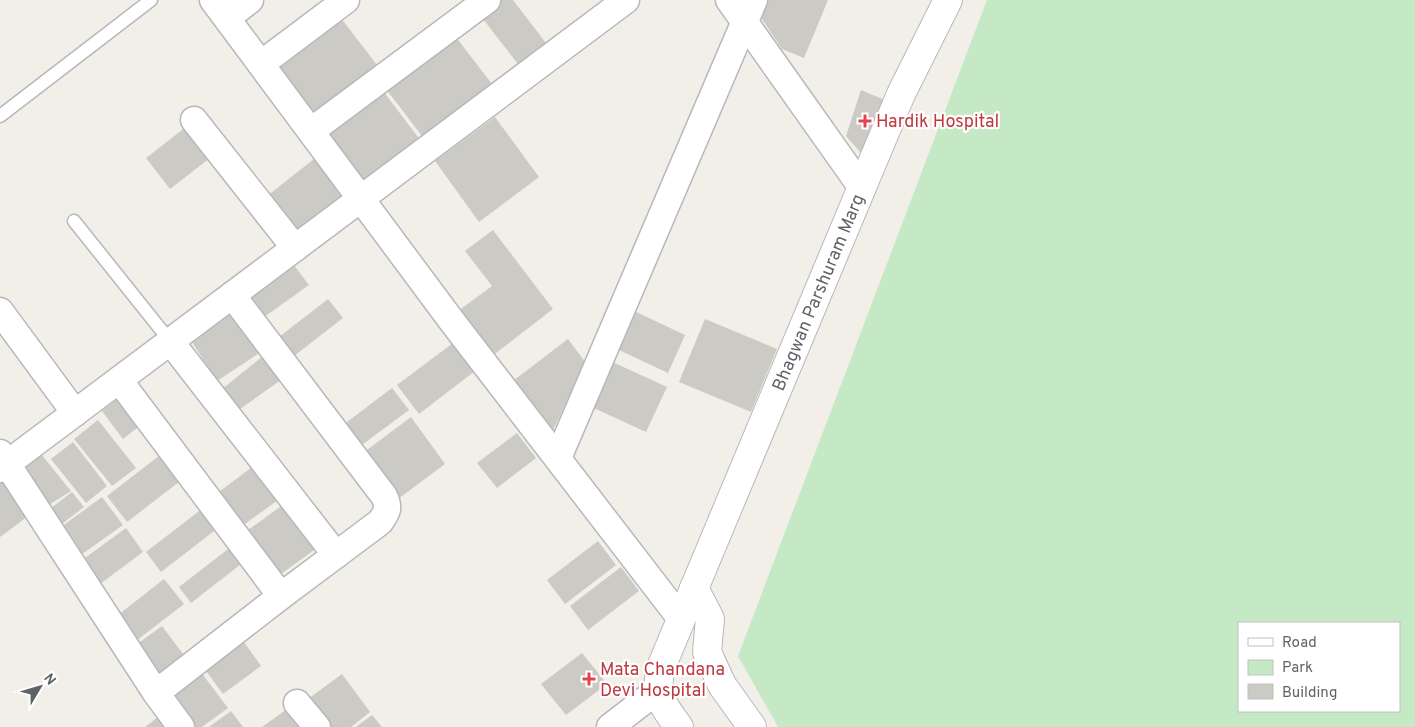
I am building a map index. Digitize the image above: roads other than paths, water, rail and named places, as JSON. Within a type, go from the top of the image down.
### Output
[{"type":"street","points":[[250,0],[220,9],[451,320],[681,619]]},
{"type":"street","points":[[261,64],[346,0]]},
{"type":"street","points":[[311,131],[488,0]]},
{"type":"street","points":[[181,727],[156,693],[3,462],[75,413],[626,0]]},
{"type":"street","points":[[728,0],[749,11],[862,188]]},
{"type":"street","name":"Bhagwan Parshuram Marg","points":[[658,690],[658,679],[662,665],[901,94],[948,0]]},
{"type":"street","points":[[558,458],[749,11]]},
{"type":"street","points":[[194,120],[295,248]]},
{"type":"street","points":[[156,693],[380,522],[386,514],[388,503],[384,496],[232,295]]},
{"type":"street","points":[[0,311],[75,413]]},
{"type":"street","points":[[170,342],[336,555]]},
{"type":"street","points":[[119,380],[281,596]]},
{"type":"street","points":[[694,588],[710,619],[707,652],[722,685],[752,727]]},
{"type":"street","points":[[610,727],[658,690],[663,704],[679,727]]},
{"type":"street","points":[[297,703],[317,727]]},
{"type":"lane","points":[[0,116],[151,0]]},
{"type":"lane","points":[[74,221],[170,342]]},
{"type":"place","name":"Hardik Hospital","points":[[865,121]]},
{"type":"place","name":"Mata Chandana Devi Hospital","points":[[589,679]]}]
